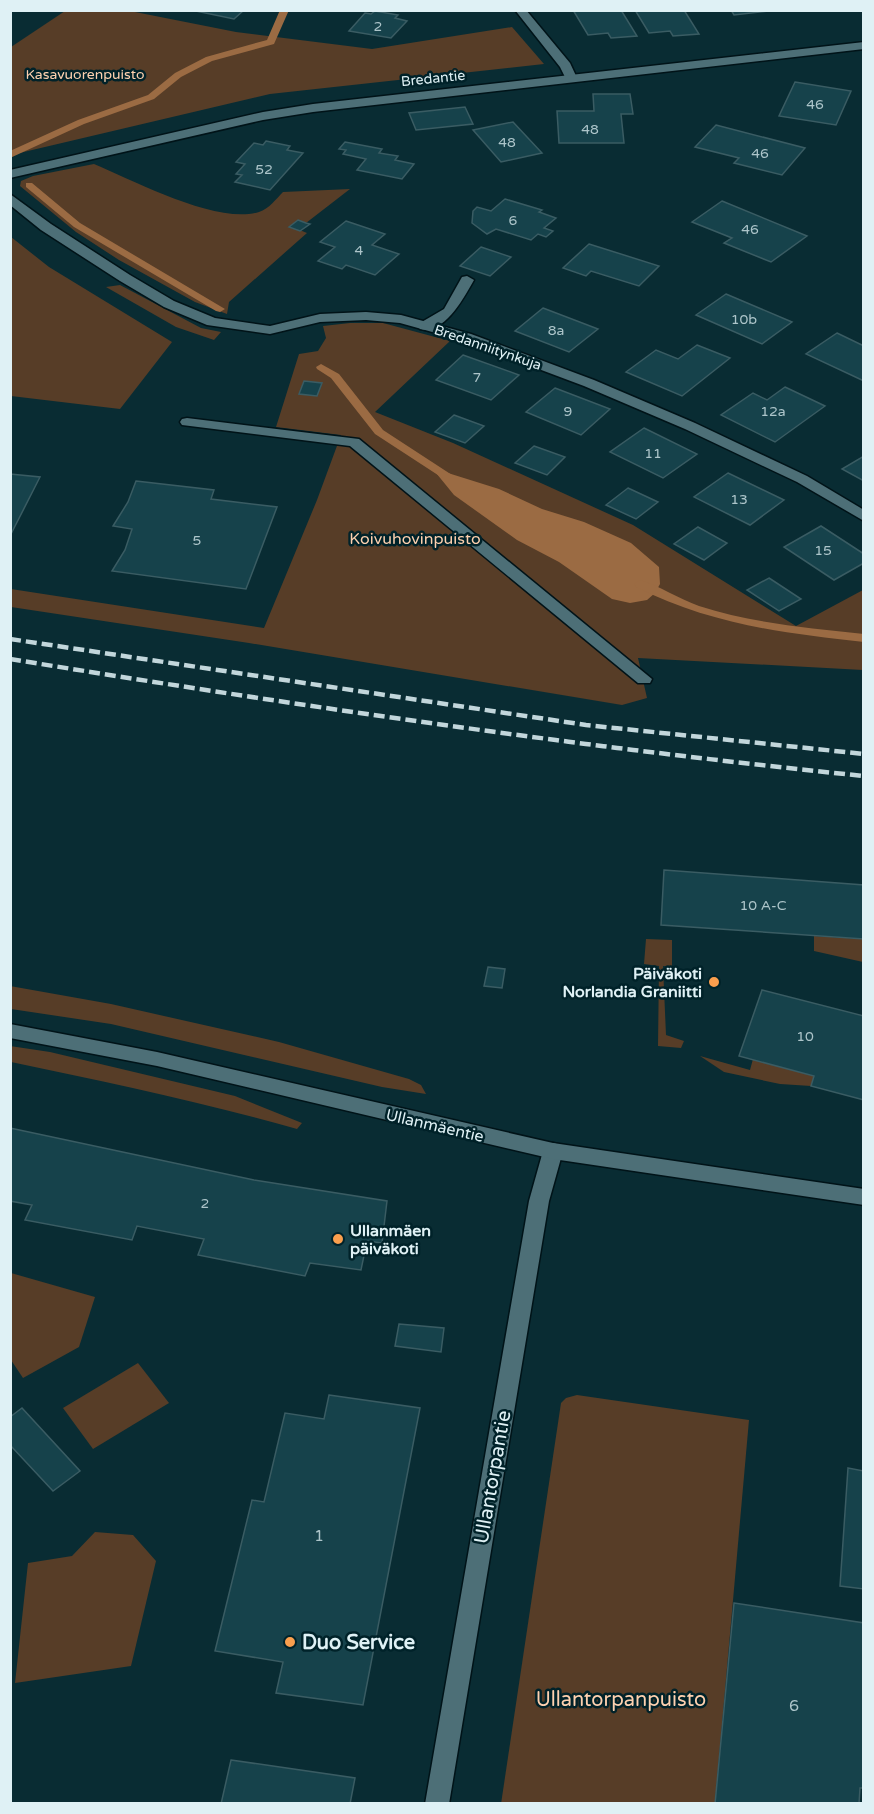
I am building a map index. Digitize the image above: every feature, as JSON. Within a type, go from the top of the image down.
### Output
[{"type":"street","points":[[520,10],[566,66],[572,78]]},
{"type":"street","name":"Bredantie","points":[[10,174],[243,120],[303,109],[864,45]]},
{"type":"street","name":"Bredanniitynkuja","points":[[10,198],[46,227],[125,278],[169,303],[212,322],[270,330],[320,318],[366,316],[401,319],[466,337],[589,383],[690,426],[802,479],[864,517]]},
{"type":"street","points":[[425,326],[449,312],[467,280]]},
{"type":"street","points":[[187,422],[354,442],[644,679]]},
{"type":"street","name":"Ullanmäentie","points":[[10,1031],[157,1059],[553,1151],[864,1197]]},
{"type":"street","name":"Ullantorpantie","points":[[437,1803],[539,1201],[553,1151]]},
{"type":"green space","name":"Kasavuorenpuisto","points":[[65,11],[130,11],[236,32],[372,49],[512,27],[544,64],[270,94],[11,155],[11,47]]},
{"type":"green space","points":[[94,164],[176,199],[221,212],[242,214],[263,211],[283,192],[350,189],[306,223],[298,220],[290,226],[307,233],[229,302],[227,314],[195,302],[119,260],[76,232],[20,186],[21,181],[33,176]]},
{"type":"green space","points":[[11,237],[49,267],[172,342],[120,409],[11,396]]},
{"type":"green space","points":[[120,285],[201,328],[221,332],[214,340],[176,327],[106,287]]},
{"type":"green space","name":"Koivuhovinpuisto","points":[[383,323],[450,341],[375,412],[453,443],[633,525],[796,626],[863,590],[863,670],[638,658],[647,698],[622,705],[249,643],[11,607],[11,589],[264,628],[341,435],[276,427],[299,354],[318,351],[326,338],[323,326]]},
{"type":"green space","points":[[814,936],[863,939],[863,962],[814,951]]},
{"type":"green space","points":[[646,939],[672,940],[672,967],[663,966],[666,1035],[684,1041],[681,1048],[658,1046],[659,966],[644,964]]},
{"type":"green space","points":[[10,986],[111,1004],[279,1042],[409,1079],[421,1085],[426,1094],[382,1087],[111,1024],[11,1009]]},
{"type":"green space","points":[[10,1046],[50,1052],[235,1096],[302,1123],[297,1129],[190,1101],[11,1062]]},
{"type":"green space","points":[[700,1056],[750,1070],[753,1059],[814,1076],[811,1086],[780,1084],[724,1072]]},
{"type":"green space","points":[[11,1273],[95,1297],[79,1347],[23,1378],[11,1360]]},
{"type":"green space","points":[[138,1363],[169,1403],[93,1449],[63,1408]]},
{"type":"green space","name":"Ullantorpanpuisto","points":[[577,1395],[749,1420],[715,1803],[501,1804],[561,1403],[566,1398]]},
{"type":"green space","points":[[95,1532],[133,1535],[156,1561],[131,1666],[15,1683],[28,1563],[72,1556]]},
{"type":"shaded area","points":[[432,468],[499,489],[542,509],[584,522],[631,543],[659,567],[660,584],[647,600],[630,603],[612,599],[559,562],[517,540],[454,495]]},
{"type":"building","points":[[191,10],[244,10],[234,19]]},
{"type":"building","points":[[573,10],[621,10],[637,36],[611,38],[608,33],[588,35]]},
{"type":"building","points":[[635,10],[684,10],[699,34],[673,36],[670,31],[649,33]]},
{"type":"building","points":[[731,10],[777,10],[734,15]]},
{"type":"building","points":[[375,11],[398,15],[395,18],[407,21],[391,38],[349,31],[365,13],[371,14]]},
{"type":"building","points":[[795,82],[851,91],[836,125],[779,116]]},
{"type":"building","points":[[593,94],[630,94],[633,114],[621,114],[624,143],[559,143],[557,111],[594,111]]},
{"type":"building","points":[[465,107],[473,124],[416,130],[409,113]]},
{"type":"building","points":[[513,122],[542,153],[501,162],[473,130]]},
{"type":"building","points":[[716,125],[805,148],[782,175],[734,163],[739,158],[695,147]]},
{"type":"building","points":[[266,141],[290,146],[287,150],[303,153],[270,190],[235,182],[242,175],[236,174],[245,164],[236,162],[254,143],[263,145]]},
{"type":"building","points":[[345,142],[382,149],[379,153],[398,156],[395,160],[414,164],[402,179],[357,170],[366,159],[343,154],[346,150],[339,149]]},
{"type":"building","points":[[505,199],[542,210],[539,212],[556,218],[544,228],[553,231],[546,237],[538,234],[531,240],[496,229],[487,234],[472,223],[473,211],[477,207],[491,211]]},
{"type":"building","points":[[722,201],[807,236],[771,262],[724,243],[732,238],[692,222]]},
{"type":"building","points":[[298,220],[310,224],[300,231],[289,227]]},
{"type":"building","points":[[346,221],[385,234],[372,245],[399,254],[375,275],[346,265],[342,269],[318,261],[335,247],[320,242]]},
{"type":"building","points":[[589,244],[659,266],[639,286],[591,271],[586,276],[563,268]]},
{"type":"building","points":[[481,247],[511,257],[490,276],[460,266]]},
{"type":"building","points":[[726,294],[792,322],[762,344],[696,315]]},
{"type":"building","points":[[543,308],[598,329],[569,352],[515,331]]},
{"type":"building","points":[[837,333],[864,346],[864,381],[806,354]]},
{"type":"building","points":[[697,345],[730,358],[682,396],[626,372],[656,350],[678,359]]},
{"type":"building","points":[[463,355],[519,375],[491,400],[436,380]]},
{"type":"building","points":[[304,381],[322,383],[317,396],[299,394]]},
{"type":"building","points":[[785,387],[825,406],[775,442],[721,415],[753,393],[767,400]]},
{"type":"building","points":[[555,388],[610,409],[581,435],[526,412]]},
{"type":"building","points":[[454,415],[484,426],[465,443],[435,432]]},
{"type":"building","points":[[644,428],[697,454],[663,478],[610,452]]},
{"type":"building","points":[[534,446],[565,457],[547,475],[515,463]]},
{"type":"building","points":[[864,456],[864,481],[842,469]]},
{"type":"building","points":[[728,473],[784,500],[750,525],[694,497]]},
{"type":"building","points":[[10,474],[40,477],[10,536]]},
{"type":"building","points":[[136,481],[214,490],[211,499],[277,507],[246,589],[112,571],[125,550],[132,529],[113,526],[128,502]]},
{"type":"building","points":[[628,488],[658,502],[636,519],[606,505]]},
{"type":"building","points":[[821,526],[864,554],[864,563],[834,580],[784,547]]},
{"type":"building","points":[[698,527],[727,543],[704,560],[674,544]]},
{"type":"building","points":[[769,578],[801,599],[779,611],[747,590]]},
{"type":"building","points":[[664,870],[864,885],[864,939],[661,925]]},
{"type":"building","points":[[488,967],[505,969],[502,988],[484,986]]},
{"type":"building","points":[[762,990],[864,1016],[864,1100],[811,1086],[814,1076],[739,1056]]},
{"type":"building","points":[[10,1128],[254,1180],[387,1201],[382,1243],[367,1241],[361,1270],[310,1263],[305,1276],[198,1255],[204,1239],[137,1226],[132,1240],[25,1220],[32,1205],[10,1201]]},
{"type":"building","points":[[399,1324],[444,1328],[441,1352],[395,1346]]},
{"type":"building","points":[[329,1395],[420,1408],[363,1705],[276,1693],[283,1662],[215,1651],[252,1500],[264,1502],[285,1413],[324,1419]]},
{"type":"building","points":[[22,1408],[80,1471],[53,1491],[10,1445],[10,1417]]},
{"type":"building","points":[[848,1468],[864,1471],[864,1589],[840,1586]]},
{"type":"building","points":[[734,1603],[864,1623],[864,1788],[860,1788],[859,1804],[715,1804]]},
{"type":"building","points":[[231,1760],[355,1778],[350,1804],[221,1804]]},
{"type":"waterway","points":[[10,155],[81,122],[151,97],[178,75],[209,59],[271,42],[285,10]]},
{"type":"waterway","points":[[29,185],[77,225],[220,309]]},
{"type":"waterway","points":[[321,367],[335,376],[379,432],[448,477]]},
{"type":"waterway","points":[[640,584],[694,608],[749,623],[864,638]]},
{"type":"railway","points":[[10,639],[586,725],[864,754]]},
{"type":"railway","points":[[10,659],[436,724],[650,752],[864,776]]},
{"type":"place","name":"Päiväkoti Norlandia Graniitti","points":[[714,982]]},
{"type":"place","name":"Ullanmäen päiväkoti","points":[[338,1239]]},
{"type":"place","name":"Duo Service","points":[[290,1642]]}]
